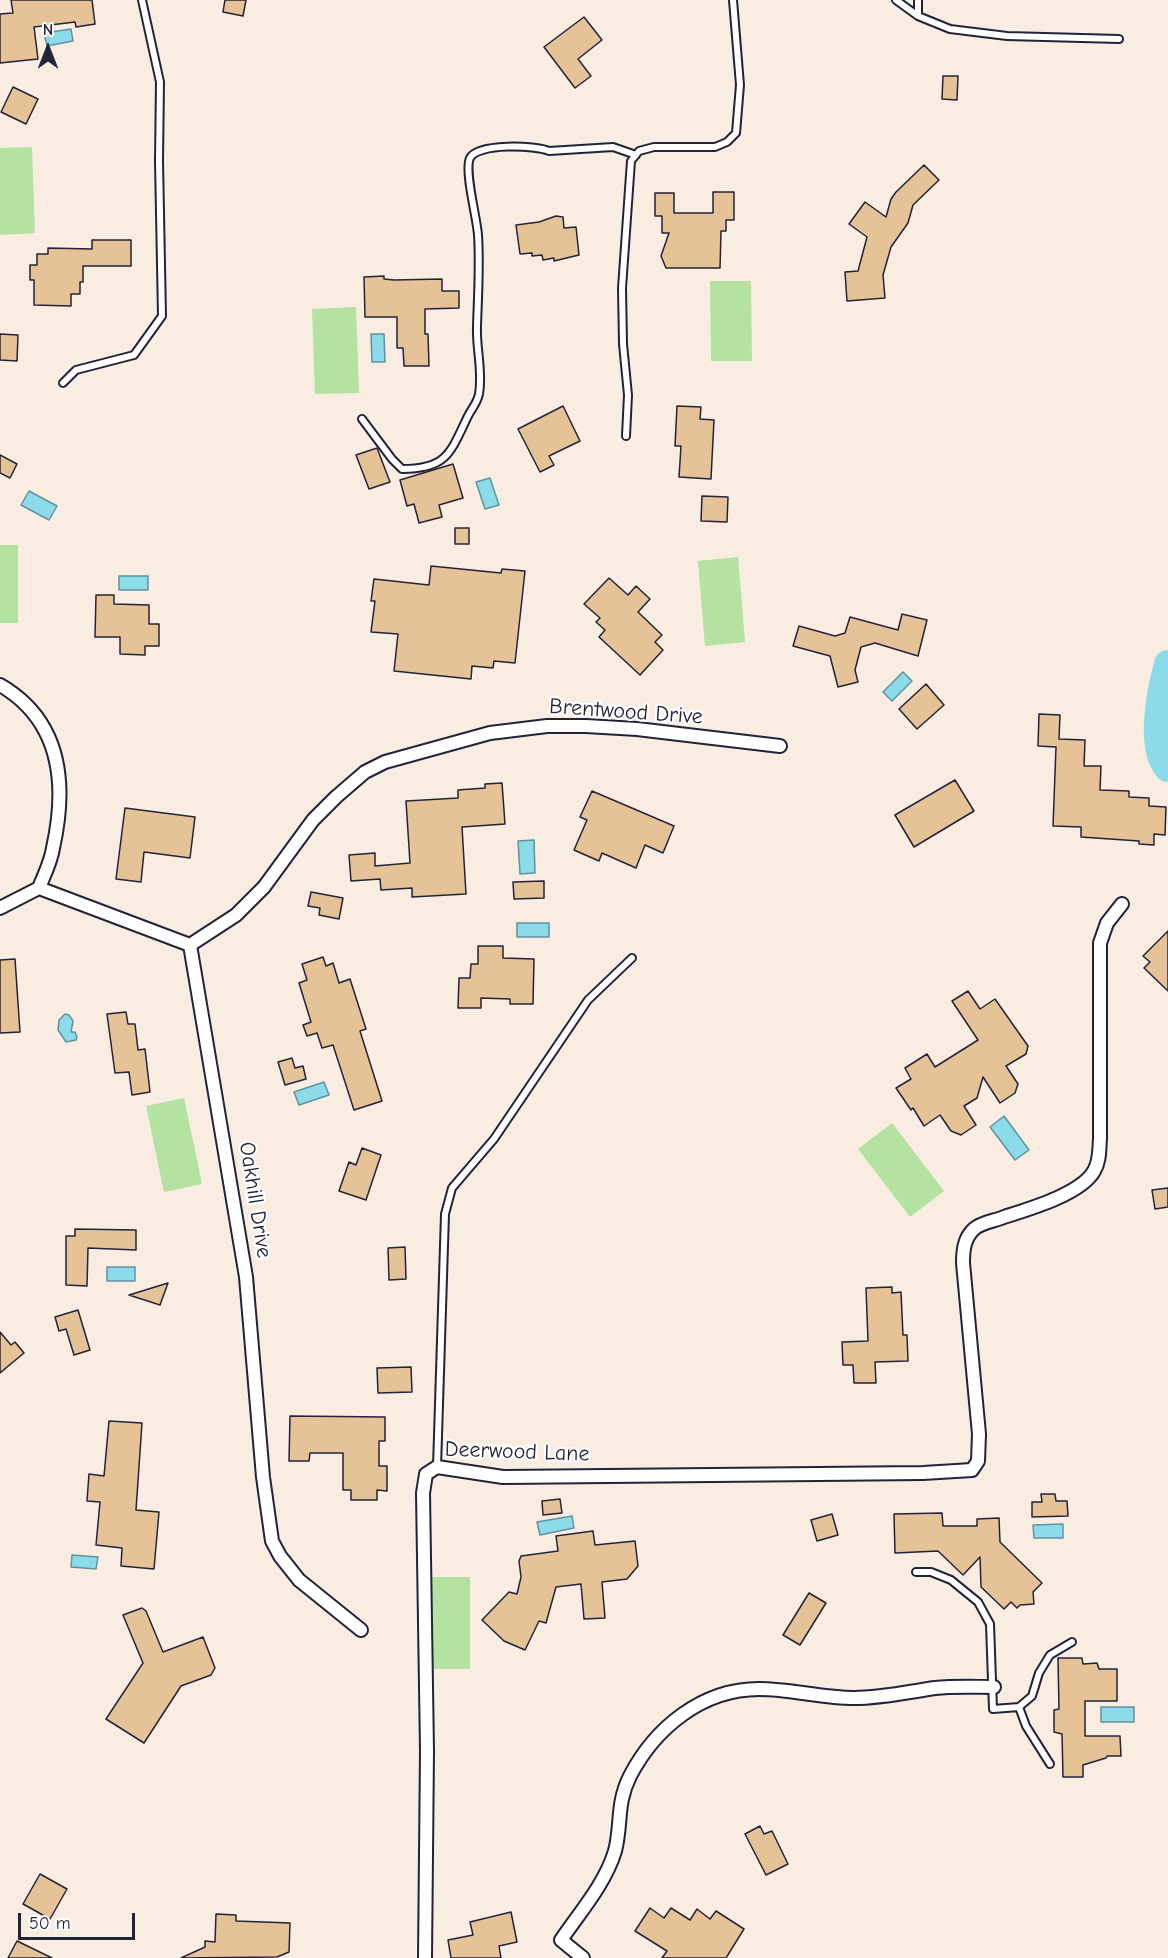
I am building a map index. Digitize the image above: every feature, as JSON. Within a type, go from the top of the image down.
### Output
[{"type":"street","points":[[0,685],[22,698],[48,737],[58,765],[61,798],[53,850],[39,888],[0,908]]},
{"type":"street","name":"Brentwood Drive","points":[[190,945],[236,915],[264,887],[313,820],[364,772],[385,762],[490,733],[547,726],[638,729],[780,746]]},
{"type":"street","points":[[39,888],[190,945]]},
{"type":"street","name":"Deerwood Lane","points":[[425,1958],[427,1751],[423,1493],[426,1474],[437,1467],[503,1477],[923,1473],[972,1470],[978,1461],[979,1434],[963,1263],[964,1245],[974,1230],[983,1224],[1026,1210],[1074,1190],[1086,1182],[1094,1172],[1099,1154],[1100,943],[1107,924],[1122,904]]},
{"type":"street","name":"Oakhill Drive","points":[[190,945],[246,1277],[263,1477],[272,1541],[280,1556],[299,1580],[361,1630]]},
{"type":"street","points":[[583,1958],[561,1940],[600,1883],[611,1862],[615,1848],[619,1809],[631,1774],[654,1740],[675,1718],[698,1704],[723,1694],[756,1689],[852,1698],[887,1696],[937,1688],[994,1687]]},
{"type":"lane","points":[[63,383],[76,370],[134,355],[162,316],[160,82],[142,0]]},
{"type":"lane","points":[[626,436],[628,395],[622,344],[622,288],[631,161],[639,150],[654,147],[715,147],[728,142],[736,134],[740,85],[733,0]]},
{"type":"lane","points":[[896,0],[918,16],[950,29],[1007,36],[1119,39]]},
{"type":"lane","points":[[918,0],[918,16]]},
{"type":"lane","points":[[362,419],[402,469],[421,469],[445,458],[468,414],[477,403],[480,393],[481,363],[477,328],[478,234],[469,169],[470,158],[474,153],[494,147],[541,147],[549,151],[613,147],[636,155]]},
{"type":"lane","points":[[437,1467],[445,1214],[452,1188],[494,1139],[588,1000],[632,958]]},
{"type":"lane","points":[[916,1572],[931,1572],[951,1580],[978,1602],[990,1624],[993,1709],[1019,1707],[1032,1696],[1039,1673],[1050,1655],[1072,1642]]},
{"type":"lane","points":[[1019,1707],[1026,1726],[1050,1764]]},
{"type":"green space","points":[[32,147],[35,233],[0,235],[0,148]]},
{"type":"green space","points":[[710,281],[751,281],[752,361],[711,361]]},
{"type":"green space","points":[[356,307],[359,393],[315,394],[312,309]]},
{"type":"green space","points":[[0,545],[18,545],[18,623],[0,623]]},
{"type":"green space","points":[[738,557],[745,642],[705,646],[698,561]]},
{"type":"green space","points":[[184,1098],[202,1184],[164,1192],[146,1106]]},
{"type":"green space","points":[[892,1123],[944,1191],[910,1217],[858,1149]]},
{"type":"green space","points":[[432,1577],[470,1577],[470,1669],[432,1669]]},
{"type":"water","points":[[71,29],[73,41],[47,46],[44,33]]},
{"type":"water","points":[[371,334],[384,334],[385,362],[372,362]]},
{"type":"water","points":[[490,478],[499,505],[485,509],[476,482]]},
{"type":"water","points":[[29,491],[57,506],[49,520],[21,505]]},
{"type":"water","points":[[119,576],[148,576],[148,590],[119,590]]},
{"type":"water","points":[[903,672],[912,681],[892,701],[883,692]]},
{"type":"water","points":[[534,840],[535,873],[520,874],[518,841]]},
{"type":"water","points":[[517,923],[549,923],[549,937],[517,937]]},
{"type":"water","points":[[65,1014],[69,1015],[73,1021],[71,1032],[75,1032],[76,1040],[66,1042],[58,1030],[59,1020]]},
{"type":"water","points":[[324,1082],[329,1095],[299,1105],[294,1092]]},
{"type":"water","points":[[1004,1116],[1029,1150],[1015,1160],[990,1127]]},
{"type":"water","points":[[107,1267],[135,1267],[135,1281],[107,1281]]},
{"type":"water","points":[[572,1516],[574,1528],[540,1535],[537,1522]]},
{"type":"water","points":[[1063,1524],[1063,1538],[1034,1538],[1033,1525]]},
{"type":"water","points":[[72,1555],[98,1557],[96,1569],[71,1567]]},
{"type":"water","points":[[1101,1707],[1134,1707],[1134,1722],[1101,1722]]},
{"type":"building","points":[[11,0],[92,0],[95,24],[76,27],[75,22],[34,27],[38,59],[0,63],[0,14],[13,13]]},
{"type":"building","points":[[225,0],[246,0],[243,16],[223,12]]},
{"type":"building","points":[[584,17],[602,40],[578,59],[591,76],[575,88],[544,47]]},
{"type":"building","points":[[943,76],[958,76],[957,100],[942,99]]},
{"type":"building","points":[[13,87],[38,99],[26,124],[1,112]]},
{"type":"building","points":[[924,165],[939,180],[913,205],[908,223],[891,247],[883,275],[885,298],[847,301],[845,272],[858,271],[867,237],[849,224],[865,202],[886,217],[891,199],[896,192]]},
{"type":"building","points":[[713,192],[734,192],[734,220],[726,220],[726,231],[721,231],[720,268],[666,268],[661,256],[669,233],[662,233],[662,216],[655,216],[655,193],[674,193],[674,213],[713,213]]},
{"type":"building","points":[[556,216],[563,217],[564,228],[576,227],[579,255],[554,261],[554,258],[543,260],[542,255],[520,254],[516,225],[539,222]]},
{"type":"building","points":[[92,240],[131,240],[131,266],[83,266],[80,294],[71,294],[71,306],[34,305],[34,280],[30,280],[30,265],[37,265],[37,254],[48,254],[48,248],[92,249]]},
{"type":"building","points":[[384,276],[384,279],[394,280],[442,279],[442,291],[459,291],[459,308],[425,309],[429,366],[404,366],[403,348],[397,348],[397,317],[365,317],[364,277]]},
{"type":"building","points":[[0,334],[18,335],[17,361],[0,360]]},
{"type":"building","points":[[563,406],[580,441],[549,456],[554,465],[540,472],[518,429]]},
{"type":"building","points":[[677,406],[701,407],[700,419],[714,420],[711,479],[679,477],[681,446],[675,446]]},
{"type":"building","points":[[377,448],[390,482],[369,489],[356,455]]},
{"type":"building","points":[[0,455],[17,464],[10,478],[0,473]]},
{"type":"building","points":[[453,464],[463,498],[439,505],[442,517],[419,523],[414,504],[407,506],[400,480]]},
{"type":"building","points":[[702,496],[728,497],[727,522],[701,521]]},
{"type":"building","points":[[455,528],[469,528],[469,544],[455,544]]},
{"type":"building","points":[[431,566],[501,573],[502,569],[525,571],[515,663],[494,661],[493,668],[472,666],[471,679],[394,671],[398,634],[371,632],[375,601],[371,601],[374,579],[429,585]]},
{"type":"building","points":[[609,578],[628,595],[636,586],[650,599],[638,612],[662,635],[655,642],[663,650],[640,675],[599,637],[605,630],[596,622],[600,618],[584,604]]},
{"type":"building","points":[[96,595],[114,595],[114,604],[149,605],[149,624],[159,624],[159,646],[145,646],[145,655],[120,654],[120,637],[95,637]]},
{"type":"building","points":[[902,614],[927,620],[918,656],[875,643],[861,647],[855,670],[858,682],[838,687],[830,656],[793,646],[799,626],[835,636],[845,633],[850,617],[898,630]]},
{"type":"building","points":[[926,684],[944,705],[917,729],[899,709]]},
{"type":"building","points":[[1039,714],[1060,715],[1059,739],[1085,740],[1084,766],[1101,766],[1100,790],[1129,791],[1129,797],[1149,798],[1149,806],[1166,807],[1165,835],[1154,834],[1154,845],[1139,844],[1139,841],[1081,837],[1081,827],[1053,826],[1056,747],[1038,746]]},
{"type":"building","points":[[955,780],[974,811],[914,847],[895,815]]},
{"type":"building","points":[[502,783],[505,824],[462,827],[466,894],[412,897],[412,888],[381,890],[380,879],[351,881],[349,855],[375,853],[375,866],[410,863],[406,801],[458,798],[458,790],[485,788],[485,784]]},
{"type":"building","points":[[592,791],[674,826],[663,853],[645,845],[636,868],[602,853],[599,861],[574,850],[587,820],[580,817]]},
{"type":"building","points":[[125,808],[195,817],[190,858],[144,852],[141,882],[116,879]]},
{"type":"building","points":[[544,881],[544,898],[514,899],[513,882]]},
{"type":"building","points":[[311,892],[343,898],[339,919],[319,915],[320,908],[308,906]]},
{"type":"building","points":[[1168,931],[1168,991],[1144,968],[1150,962],[1143,956]]},
{"type":"building","points":[[478,946],[503,946],[503,958],[534,959],[533,1004],[510,1004],[510,999],[481,998],[481,1008],[458,1008],[459,978],[470,978],[471,964],[478,964]]},
{"type":"building","points":[[323,957],[326,966],[333,963],[339,983],[350,979],[366,1029],[360,1031],[382,1101],[354,1110],[333,1045],[322,1048],[317,1033],[307,1036],[303,1025],[311,1022],[299,983],[307,980],[302,964]]},
{"type":"building","points":[[15,959],[20,1032],[0,1033],[0,960]]},
{"type":"building","points":[[968,991],[980,1009],[995,999],[1028,1046],[1026,1054],[1006,1066],[1018,1084],[1015,1093],[1000,1103],[983,1077],[977,1098],[964,1106],[976,1125],[961,1135],[951,1131],[940,1115],[924,1126],[913,1108],[911,1110],[896,1088],[911,1079],[905,1068],[927,1054],[935,1067],[978,1040],[952,1001]]},
{"type":"building","points":[[126,1012],[128,1024],[135,1024],[138,1050],[145,1049],[150,1092],[132,1095],[129,1072],[115,1073],[107,1014]]},
{"type":"building","points":[[292,1058],[295,1068],[303,1066],[306,1079],[285,1085],[278,1062]]},
{"type":"building","points":[[362,1148],[381,1155],[366,1200],[339,1191],[349,1162],[356,1165]]},
{"type":"building","points":[[1168,1188],[1168,1207],[1155,1209],[1152,1190]]},
{"type":"building","points":[[75,1229],[136,1230],[136,1250],[88,1248],[87,1286],[66,1285],[66,1236],[75,1236]]},
{"type":"building","points":[[405,1247],[406,1279],[389,1280],[388,1248]]},
{"type":"building","points":[[168,1283],[160,1305],[129,1295]]},
{"type":"building","points":[[892,1287],[892,1293],[901,1292],[903,1335],[907,1335],[908,1361],[875,1362],[876,1383],[854,1383],[853,1365],[843,1365],[842,1342],[868,1341],[866,1288]]},
{"type":"building","points":[[78,1310],[90,1350],[74,1355],[66,1329],[59,1331],[55,1317]]},
{"type":"building","points":[[0,1332],[11,1345],[15,1342],[24,1353],[0,1373]]},
{"type":"building","points":[[411,1367],[412,1392],[378,1393],[377,1368]]},
{"type":"building","points":[[290,1416],[385,1417],[385,1441],[379,1441],[379,1466],[387,1466],[387,1491],[377,1490],[377,1500],[351,1500],[351,1490],[343,1490],[343,1453],[310,1453],[309,1461],[289,1461]]},
{"type":"building","points":[[109,1421],[142,1423],[136,1510],[159,1512],[154,1569],[121,1566],[122,1548],[96,1545],[100,1502],[87,1501],[89,1474],[104,1476]]},
{"type":"building","points":[[1041,1494],[1055,1494],[1056,1501],[1067,1501],[1068,1516],[1032,1517],[1032,1502],[1042,1502]]},
{"type":"building","points":[[560,1499],[562,1513],[543,1515],[542,1501]]},
{"type":"building","points":[[942,1513],[943,1526],[977,1526],[977,1519],[999,1518],[1000,1542],[1042,1583],[1033,1592],[1034,1604],[1020,1605],[1017,1608],[1011,1602],[1004,1609],[981,1587],[980,1557],[963,1575],[938,1551],[895,1553],[894,1514]]},
{"type":"building","points":[[832,1514],[838,1535],[817,1541],[811,1520]]},
{"type":"building","points":[[593,1531],[595,1545],[635,1541],[638,1566],[627,1579],[602,1582],[605,1618],[584,1619],[581,1584],[556,1587],[546,1623],[539,1621],[525,1650],[504,1641],[482,1620],[509,1592],[517,1594],[521,1577],[519,1561],[521,1556],[558,1551],[556,1536]]},
{"type":"building","points":[[809,1593],[826,1603],[800,1645],[783,1635]]},
{"type":"building","points":[[142,1608],[146,1611],[163,1652],[203,1637],[215,1668],[211,1675],[181,1686],[144,1743],[106,1719],[143,1663],[123,1615]]},
{"type":"building","points":[[1058,1658],[1082,1658],[1083,1664],[1097,1663],[1099,1669],[1117,1669],[1117,1701],[1085,1701],[1085,1736],[1120,1736],[1121,1756],[1107,1756],[1083,1765],[1083,1777],[1063,1777],[1062,1734],[1054,1732],[1054,1710],[1059,1709]]},
{"type":"building","points":[[760,1826],[764,1834],[772,1831],[788,1864],[766,1875],[745,1834]]},
{"type":"building","points":[[40,1874],[67,1889],[50,1919],[23,1904]]},
{"type":"building","points":[[650,1908],[664,1918],[671,1908],[690,1920],[697,1909],[710,1919],[716,1911],[744,1929],[726,1958],[662,1958],[667,1951],[635,1931]]},
{"type":"building","points":[[511,1912],[517,1942],[499,1946],[501,1958],[451,1958],[448,1940],[473,1935],[470,1922]]},
{"type":"building","points":[[216,1914],[236,1915],[236,1921],[290,1923],[289,1952],[277,1957],[181,1958],[205,1947],[205,1941],[215,1942]]},
{"type":"building","points":[[17,1941],[52,1958],[8,1958]]},
{"type":"waterway","points":[[1168,664],[1158,718],[1159,746],[1168,768]]}]
